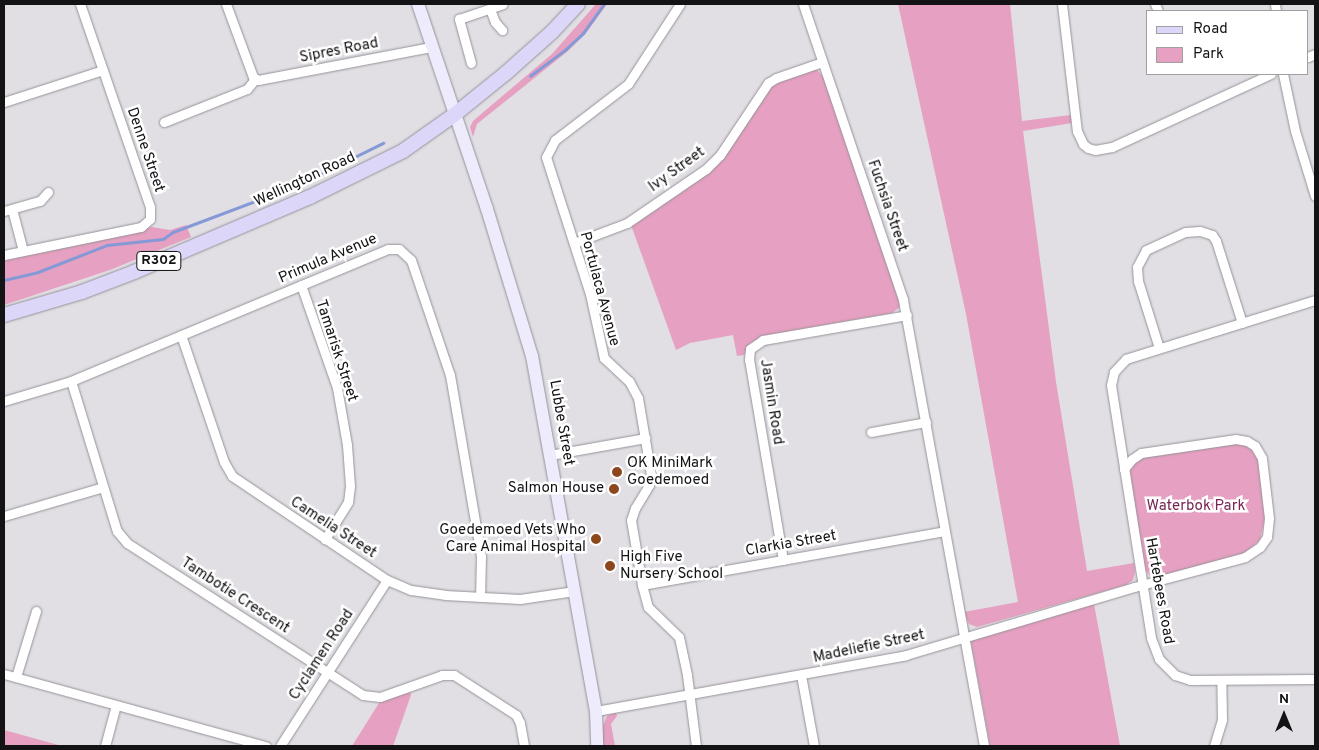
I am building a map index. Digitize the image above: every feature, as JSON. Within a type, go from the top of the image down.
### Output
[{"type":"main road","name":"Lubbe Street","points":[[418,4],[526,334],[550,455],[596,711],[597,746]]},
{"type":"main road","name":"Wellington Road","points":[[4,315],[82,292],[134,272],[310,197],[403,151],[454,115],[532,51],[578,4]]},
{"type":"street","name":"Denne Street","points":[[4,255],[141,227],[150,219],[150,207],[80,4]]},
{"type":"street","points":[[164,122],[247,89],[254,78],[226,4]]},
{"type":"street","points":[[471,63],[460,19],[503,4]]},
{"type":"street","name":"Portulaca Avenue","points":[[680,4],[628,84],[554,140],[547,151],[546,164],[590,294],[604,358],[633,386],[638,398],[651,480],[634,508],[631,520],[642,585],[648,608],[679,637],[687,675],[696,746]]},
{"type":"street","name":"Fuchsia Street","points":[[803,4],[892,265],[907,315],[944,531],[984,746]]},
{"type":"street","points":[[1062,4],[1077,131],[1083,144],[1088,148],[1095,150],[1112,147],[1269,75]]},
{"type":"street","points":[[490,9],[495,22],[502,30]]},
{"type":"street","name":"Sipres Road","points":[[254,78],[264,80],[431,47]]},
{"type":"street","name":"Ivy Street","points":[[574,243],[627,223],[706,169],[720,155],[768,83],[776,78],[822,62]]},
{"type":"street","points":[[4,102],[103,70]]},
{"type":"street","points":[[1283,75],[1293,124],[1311,167],[1315,196]]},
{"type":"street","points":[[23,251],[8,210],[40,201],[48,192]]},
{"type":"street","points":[[1159,348],[1138,280],[1137,267],[1142,254],[1146,250],[1185,232],[1200,230],[1212,236],[1216,241],[1242,322]]},
{"type":"street","name":"Primula Avenue","points":[[71,381],[388,249],[399,249],[409,256],[450,375],[481,556],[480,597]]},
{"type":"street","name":"Tamarisk Street","points":[[301,285],[336,388],[347,445],[350,486],[348,502],[325,539]]},
{"type":"street","name":"Hartebees Road","points":[[1315,300],[1126,359],[1118,366],[1112,378],[1112,395],[1142,586],[1153,644],[1163,665],[1182,678],[1198,681],[1315,679]]},
{"type":"street","name":"Jasmin Road","points":[[783,560],[749,360],[750,349],[763,340],[907,315]]},
{"type":"street","name":"Camelia Street","points":[[181,335],[224,462],[232,476],[387,580],[411,590],[444,595],[520,599],[574,591]]},
{"type":"street","points":[[4,401],[71,381]]},
{"type":"street","name":"Tambotie Crescent","points":[[71,381],[117,531],[127,543],[363,695],[375,698],[442,675],[454,676],[516,715],[520,723],[524,746]]},
{"type":"street","points":[[871,432],[926,422]]},
{"type":"street","points":[[550,455],[645,438]]},
{"type":"street","name":"Madeliefie Street","points":[[596,711],[889,659],[1251,554],[1264,542],[1269,524],[1262,458],[1252,443],[1236,440],[1141,453],[1132,459],[1124,469]]},
{"type":"street","points":[[4,516],[103,486]]},
{"type":"street","name":"Clarkia Street","points":[[642,585],[944,531]]},
{"type":"street","name":"Cyclamen Road","points":[[280,746],[387,580]]},
{"type":"street","points":[[16,677],[36,611]]},
{"type":"street","points":[[4,674],[266,746]]},
{"type":"street","points":[[801,675],[814,746]]},
{"type":"street","points":[[1214,746],[1222,720],[1221,681]]},
{"type":"street","points":[[105,746],[116,705]]},
{"type":"green space","points":[[596,4],[607,4],[587,32],[568,51],[477,124],[473,137],[470,127],[473,121],[552,54]]},
{"type":"green space","points":[[898,4],[1010,4],[1022,121],[1071,115],[1072,123],[1023,131],[1056,382],[1087,571],[1134,563],[1135,572],[1133,580],[1126,585],[977,627],[969,624],[964,612],[1018,602],[966,314]]},
{"type":"green space","points":[[811,69],[816,69],[824,77],[900,302],[900,307],[892,313],[762,336],[749,344],[744,355],[737,356],[733,335],[690,343],[676,350],[631,225],[719,164],[766,90],[778,81]]},
{"type":"green space","points":[[186,225],[191,237],[110,270],[4,305],[4,260],[152,227],[170,230]]},
{"type":"green space","name":"Waterbok Park","points":[[1238,443],[1249,446],[1258,456],[1265,518],[1260,540],[1245,553],[1156,578],[1150,576],[1145,569],[1129,471],[1131,464],[1139,458]]},
{"type":"green space","points":[[1094,604],[1120,746],[990,746],[971,642],[974,639]]},
{"type":"green space","points":[[410,691],[411,695],[393,746],[352,746],[379,703]]},
{"type":"green space","points":[[616,712],[617,716],[611,724],[615,746],[603,746],[603,726],[607,716]]},
{"type":"green space","points":[[4,730],[62,746],[4,746]]},
{"type":"waterway","points":[[530,76],[565,50],[583,33],[604,4]]},
{"type":"waterway","points":[[4,280],[38,272],[107,245],[163,239],[173,232],[298,185],[383,143]]},
{"type":"place","name":"OK MiniMark Goedemoed","points":[[617,472]]},
{"type":"place","name":"Salmon House","points":[[614,489]]},
{"type":"place","name":"Goedemoed Vets Who Care Animal Hospital","points":[[596,539]]},
{"type":"place","name":"High Five Nursery School","points":[[610,566]]}]
